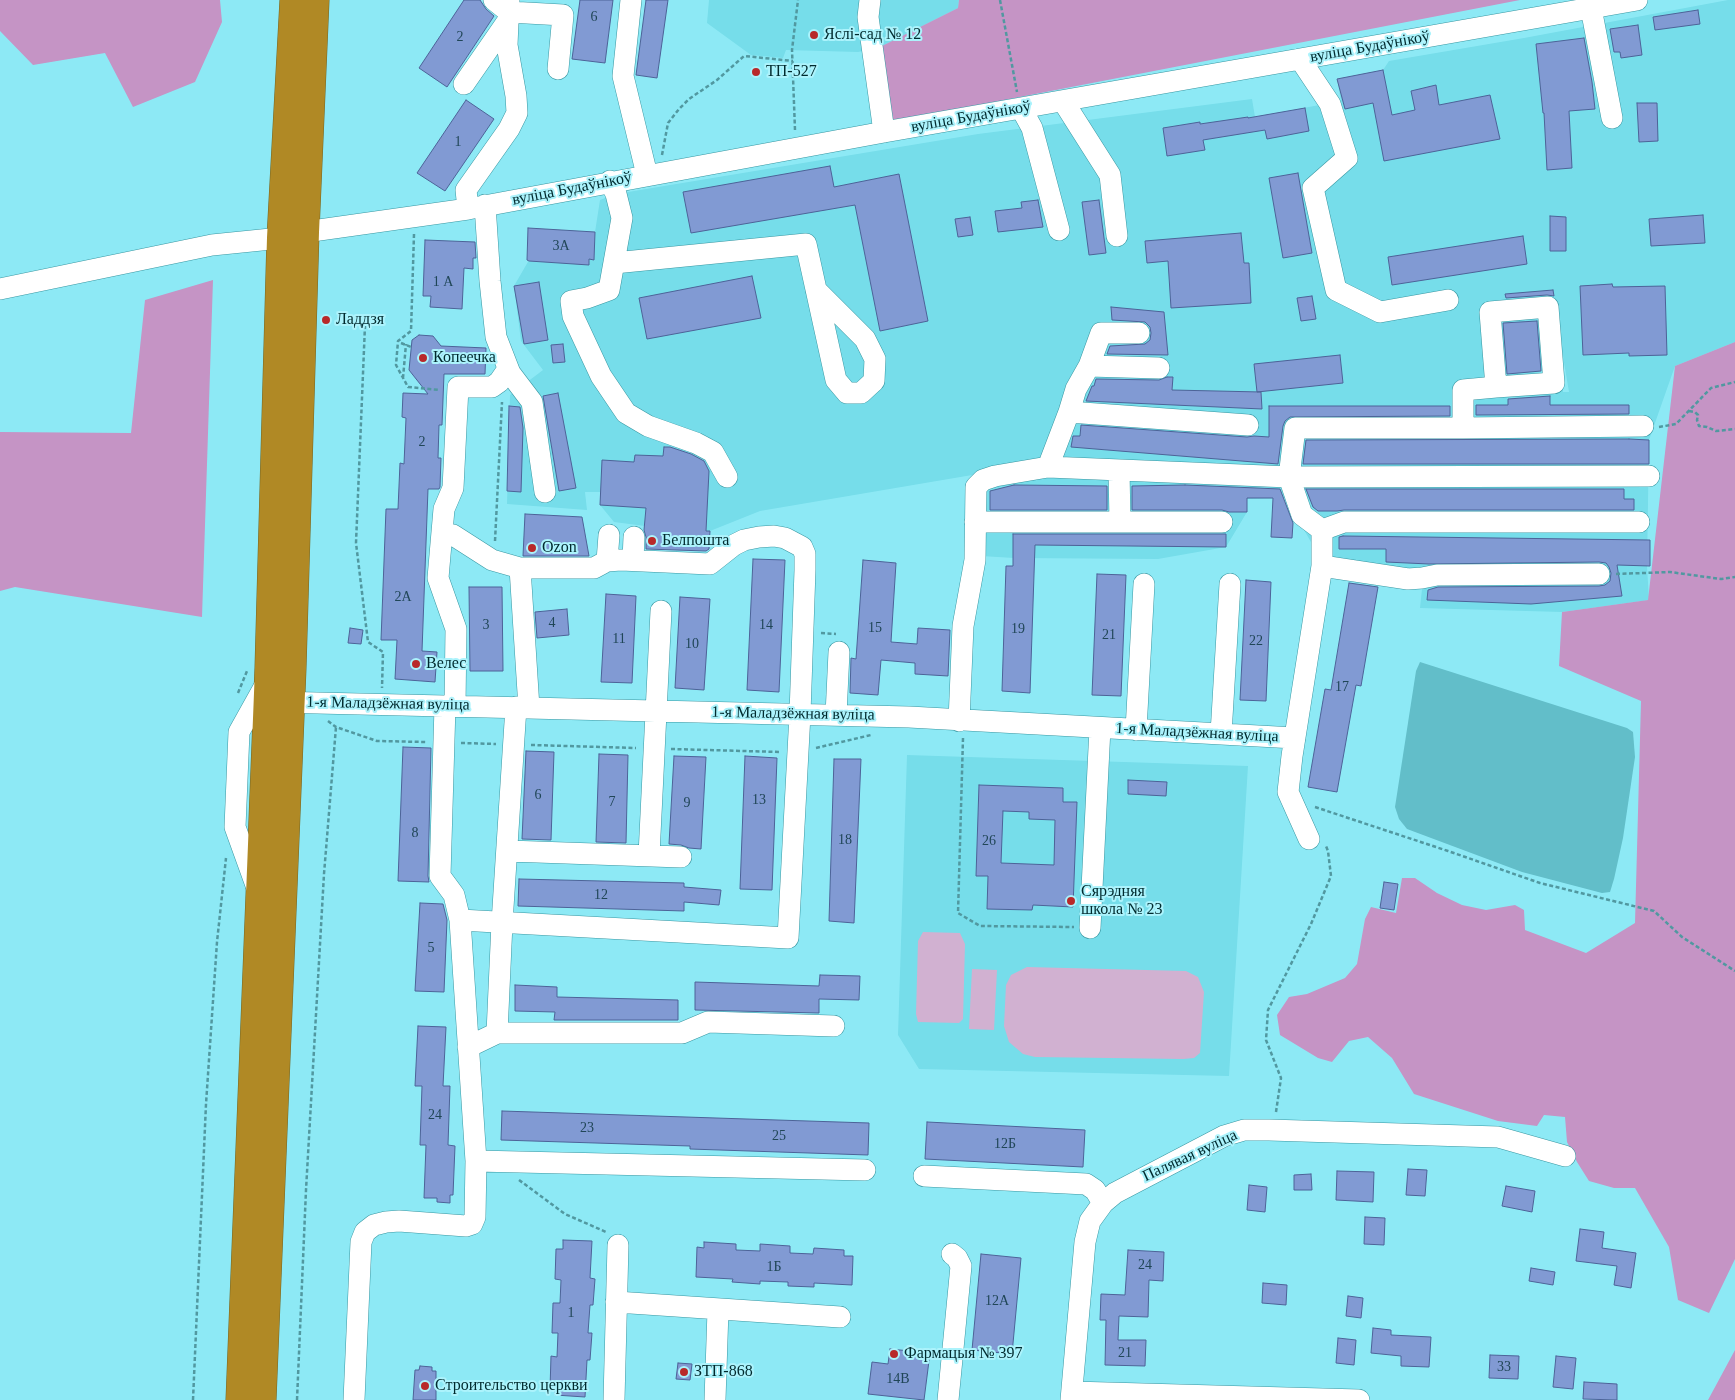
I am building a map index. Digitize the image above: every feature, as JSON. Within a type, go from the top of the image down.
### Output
[{"type":"highway","points":[[293,235],[294,0]]},
{"type":"highway","points":[[240,1400],[269,687],[293,235],[315,0]]},
{"type":"highway","points":[[262,1400],[269,687]]},
{"type":"street","points":[[631,0],[623,76],[646,171]]},
{"type":"street","points":[[870,0],[868,17],[884,132]]},
{"type":"street","name":"вуліца Будаўнікоў","points":[[0,288],[212,245],[293,235],[476,207],[610,181],[646,171],[800,149],[884,132],[1637,0]]},
{"type":"street","points":[[505,8],[564,8],[558,69]]},
{"type":"street","points":[[464,84],[505,8]]},
{"type":"street","points":[[505,8],[507,45],[517,113],[466,190],[476,207],[490,281],[494,323],[506,373],[517,383],[532,402],[545,492]]},
{"type":"street","points":[[1591,8],[1612,118]]},
{"type":"street","points":[[1300,59],[1330,104],[1347,158],[1313,188],[1336,290],[1380,312],[1448,300]]},
{"type":"street","points":[[1063,101],[1110,176],[1116,236]]},
{"type":"street","points":[[1021,108],[1032,128],[1059,230]]},
{"type":"street","points":[[610,181],[616,194],[622,218],[608,290],[587,298],[571,300],[573,316],[601,376],[626,413],[648,426],[696,443],[714,452],[727,477]]},
{"type":"street","points":[[614,263],[806,244],[816,290]]},
{"type":"street","points":[[1463,428],[1463,390],[1554,384],[1548,307],[1490,312],[1496,387]]},
{"type":"street","points":[[1048,467],[1076,389],[1089,366],[1102,333],[1139,333]]},
{"type":"street","points":[[1089,366],[1160,368]]},
{"type":"street","points":[[354,1400],[361,1242],[365,1232],[374,1225],[399,1221],[466,1226],[472,1224],[486,1162],[468,1047],[460,920],[454,895],[440,876],[456,629],[438,578],[444,509],[453,488],[458,387],[492,387],[506,373]]},
{"type":"street","points":[[1069,412],[1248,425]]},
{"type":"street","points":[[1322,530],[1302,516],[1289,477],[1295,428],[1643,426]]},
{"type":"street","points":[[961,729],[963,626],[975,560],[976,488],[983,480],[995,476],[1048,467],[1289,477],[1649,476]]},
{"type":"street","points":[[1119,470],[1120,522]]},
{"type":"street","points":[[975,522],[1222,522]]},
{"type":"street","points":[[1322,530],[1344,522],[1639,522]]},
{"type":"street","points":[[1308,839],[1288,792],[1322,566],[1322,530]]},
{"type":"street","points":[[442,534],[453,535],[492,560],[520,568],[594,568],[607,561],[633,560],[710,564],[734,545],[744,540],[774,536],[796,542],[802,547],[805,554],[800,714],[788,938],[460,920]]},
{"type":"street","points":[[607,561],[609,535]]},
{"type":"street","points":[[633,560],[634,537]]},
{"type":"street","points":[[1322,566],[1408,579],[1437,575],[1600,574]]},
{"type":"street","points":[[497,1033],[502,923],[523,708],[520,568]]},
{"type":"street","points":[[1136,730],[1144,584]]},
{"type":"street","points":[[1221,734],[1230,584]]},
{"type":"street","points":[[649,855],[662,611]]},
{"type":"street","points":[[836,715],[838,652]]},
{"type":"street","name":"1-я Маладзёжная вуліца","points":[[269,687],[382,704],[909,717],[961,729],[1100,728],[1295,738]]},
{"type":"street","points":[[1090,928],[1100,728]]},
{"type":"street","points":[[508,851],[681,857]]},
{"type":"street","points":[[468,1047],[497,1033],[682,1033],[708,1022],[834,1026]]},
{"type":"street","name":"Палявая вуліца","points":[[1359,1400],[1072,1396],[1085,1242],[1090,1221],[1108,1198],[1126,1187],[1224,1136],[1244,1130],[1498,1137],[1565,1156]]},
{"type":"street","points":[[486,1162],[865,1170]]},
{"type":"street","points":[[924,1176],[1086,1184],[1095,1190],[1103,1203]]},
{"type":"street","points":[[614,1400],[618,1245]]},
{"type":"street","points":[[948,1400],[960,1266],[957,1258],[952,1254]]},
{"type":"street","points":[[616,1302],[840,1317]]},
{"type":"street","points":[[715,1400],[718,1310]]},
{"type":"path","points":[[794,125],[792,50],[798,0]]},
{"type":"path","points":[[1000,0],[1021,108]]},
{"type":"path","points":[[646,171],[658,166],[668,123],[679,109],[689,99],[717,80],[744,56],[793,61]]},
{"type":"path","points":[[414,217],[411,331],[398,341],[396,365],[408,387],[442,390]]},
{"type":"path","points":[[365,326],[356,543],[368,642],[383,652],[382,704]]},
{"type":"path","points":[[401,343],[411,347]]},
{"type":"path","points":[[403,380],[406,344]]},
{"type":"path","points":[[492,560],[506,373]]},
{"type":"path","points":[[1643,426],[1664,427],[1676,424],[1710,388],[1735,382]]},
{"type":"path","points":[[1689,411],[1695,412],[1698,415],[1696,420],[1699,426],[1716,431],[1735,429]]},
{"type":"path","points":[[1600,574],[1670,572],[1721,579],[1735,577]]},
{"type":"path","points":[[802,632],[839,634],[838,652]]},
{"type":"path","points":[[239,693],[269,687]]},
{"type":"path","points":[[297,1400],[324,874],[336,728]]},
{"type":"path","points":[[961,729],[958,912],[980,926],[1090,928]]},
{"type":"path","points":[[1288,792],[1309,806],[1531,880],[1654,911],[1682,937],[1735,971]]},
{"type":"path","points":[[1270,1130],[1277,1110],[1281,1078],[1266,1040],[1268,1010],[1311,924],[1331,876],[1328,851],[1324,843],[1308,839]]},
{"type":"path","points":[[193,1400],[206,1104],[217,942],[226,855]]},
{"type":"path","points":[[486,1162],[564,1214],[602,1229],[612,1236],[618,1245]]},
{"type":"shaded area","points":[[0,0],[220,0],[222,22],[195,82],[133,107],[105,53],[33,65],[0,31]]},
{"type":"shaded area","name":"Яслі-сад № 12","points":[[709,0],[959,0],[958,8],[880,47],[858,52],[786,50],[783,58],[751,55],[707,23]]},
{"type":"shaded area","points":[[959,0],[1520,0],[891,122],[880,47],[958,8]]},
{"type":"shaded area","points":[[1735,0],[1735,342],[1675,366],[1649,440],[1647,566],[1649,600],[1562,612],[1420,608],[1422,589],[1316,551],[1286,498],[1247,499],[1247,512],[1226,547],[1158,559],[981,556],[984,473],[760,511],[710,531],[614,522],[600,505],[600,492],[585,492],[587,510],[507,504],[510,395],[543,370],[521,341],[514,286],[529,260],[589,264],[589,259],[594,260],[595,232],[600,200],[616,194],[978,134],[1252,99],[1255,117],[1341,101],[1337,79],[1383,70],[1389,61]],"holes":[[[1556,315],[1569,392],[1563,392]]]},
{"type":"shaded area","points":[[213,280],[202,617],[15,587],[0,591],[0,432],[131,433],[145,300]]},
{"type":"shaded area","points":[[1735,342],[1735,1259],[1709,1313],[1678,1300],[1669,1247],[1635,1188],[1614,1188],[1589,1181],[1567,1142],[1565,1117],[1544,1115],[1537,1126],[1498,1121],[1414,1094],[1392,1058],[1368,1037],[1349,1041],[1332,1062],[1318,1058],[1280,1035],[1277,1015],[1289,997],[1307,994],[1345,978],[1357,964],[1365,919],[1371,907],[1396,913],[1402,878],[1415,878],[1437,893],[1462,905],[1486,910],[1515,905],[1524,910],[1525,930],[1586,953],[1635,923],[1641,701],[1559,666],[1562,612],[1648,600],[1675,366]]},
{"type":"shaded area","points":[[1420,662],[1627,728],[1633,732],[1635,757],[1623,838],[1610,892],[1602,893],[1522,872],[1407,829],[1399,819],[1395,807],[1416,671]]},
{"type":"shaded area","name":"Сярэдняя школа № 23","points":[[907,755],[1248,766],[1229,1076],[919,1069],[898,1035]]},
{"type":"shaded area","points":[[923,932],[960,933],[965,944],[963,1019],[959,1023],[918,1022],[916,1014],[918,941]]},
{"type":"shaded area","points":[[1027,967],[1186,971],[1198,977],[1204,992],[1200,1053],[1194,1058],[1183,1059],[1035,1057],[1023,1054],[1009,1042],[1004,1026],[1006,985],[1011,975]]},
{"type":"shaded area","points":[[972,969],[997,970],[994,1030],[969,1029]]},
{"type":"shaded area","points":[[1735,1350],[1735,1400],[1708,1400]]},
{"type":"building","points":[[464,0],[480,0],[494,16],[447,87],[419,68]]},
{"type":"building","points":[[580,0],[613,0],[605,63],[572,59]]},
{"type":"building","points":[[646,0],[668,0],[657,78],[636,75]]},
{"type":"building","points":[[1698,10],[1700,24],[1655,30],[1653,17]]},
{"type":"building","points":[[1638,25],[1642,55],[1621,58],[1620,52],[1614,52],[1610,29]]},
{"type":"building","points":[[1584,38],[1595,109],[1569,111],[1572,168],[1547,170],[1544,113],[1536,44]]},
{"type":"building","points":[[1383,70],[1392,115],[1415,110],[1411,91],[1436,85],[1439,105],[1490,95],[1500,139],[1384,161],[1373,103],[1345,109],[1337,79]]},
{"type":"building","points":[[466,100],[494,119],[445,191],[417,173]]},
{"type":"building","points":[[1637,103],[1657,103],[1658,141],[1639,142]]},
{"type":"building","points":[[1305,108],[1309,131],[1267,139],[1265,130],[1203,140],[1205,150],[1167,156],[1163,128],[1200,122],[1200,124],[1248,118]]},
{"type":"building","points":[[830,166],[834,187],[899,174],[928,321],[880,331],[855,205],[691,233],[683,192]]},
{"type":"building","points":[[1298,173],[1312,253],[1283,258],[1269,178]]},
{"type":"building","points":[[1038,200],[1043,227],[998,232],[995,211],[1022,208],[1021,202]]},
{"type":"building","points":[[1099,200],[1106,253],[1089,255],[1082,202]]},
{"type":"building","points":[[1703,215],[1705,243],[1651,246],[1649,219]]},
{"type":"building","points":[[1550,216],[1566,217],[1566,251],[1550,251]]},
{"type":"building","points":[[970,217],[973,235],[958,237],[955,219]]},
{"type":"building","points":[[528,228],[595,232],[594,260],[589,259],[589,265],[529,261],[527,260]]},
{"type":"building","points":[[1241,233],[1244,263],[1249,263],[1251,303],[1171,308],[1168,261],[1147,263],[1145,241]]},
{"type":"building","points":[[1523,236],[1527,264],[1392,285],[1388,257]]},
{"type":"building","points":[[425,240],[475,242],[476,258],[473,258],[473,269],[464,268],[462,309],[430,307],[431,296],[423,296]]},
{"type":"building","points":[[752,276],[761,318],[647,339],[639,298]]},
{"type":"building","points":[[539,282],[548,340],[524,344],[514,286]]},
{"type":"building","points":[[1612,284],[1613,287],[1665,286],[1667,355],[1629,356],[1629,353],[1583,355],[1580,286]]},
{"type":"building","points":[[1553,290],[1554,296],[1506,298],[1505,294]]},
{"type":"building","points":[[1312,296],[1316,319],[1301,321],[1297,298]]},
{"type":"building","points":[[1111,307],[1164,312],[1168,355],[1107,354],[1110,346],[1145,344],[1150,340],[1151,333],[1150,327],[1145,322],[1112,320]]},
{"type":"building","points":[[1537,321],[1541,371],[1507,374],[1503,323]]},
{"type":"building","points":[[419,335],[433,336],[441,346],[486,348],[485,374],[444,374],[442,425],[439,425],[438,458],[441,458],[440,487],[439,489],[428,489],[422,651],[437,652],[435,682],[395,679],[397,640],[381,640],[386,509],[398,509],[400,463],[404,464],[406,418],[402,417],[403,393],[428,394],[409,370],[412,340]]},
{"type":"building","points":[[563,344],[565,362],[553,363],[551,345]]},
{"type":"building","points":[[1340,355],[1343,383],[1257,392],[1254,364]]},
{"type":"building","points":[[1173,377],[1172,390],[1261,392],[1262,409],[1086,401],[1096,379],[1159,380]]},
{"type":"building","points":[[558,393],[576,488],[559,491],[543,396]]},
{"type":"building","points":[[1550,396],[1550,405],[1629,405],[1629,414],[1476,415],[1476,405],[1508,405],[1508,399]]},
{"type":"building","points":[[509,406],[520,407],[523,428],[521,492],[507,491]]},
{"type":"building","points":[[1269,406],[1450,406],[1450,416],[1290,417],[1283,426],[1278,464],[1071,447],[1073,436],[1080,436],[1081,425],[1269,437]]},
{"type":"building","points":[[1306,440],[1649,440],[1649,464],[1303,464]]},
{"type":"building","points":[[664,447],[670,447],[691,454],[704,461],[709,471],[706,531],[710,531],[709,549],[706,551],[646,549],[644,530],[646,508],[600,505],[602,460],[634,462],[635,455],[663,456]]},
{"type":"building","points":[[1014,485],[1107,486],[1107,510],[990,510],[990,491]]},
{"type":"building","points":[[1185,485],[1280,489],[1293,523],[1292,538],[1271,537],[1273,498],[1247,498],[1247,512],[1222,510],[1132,510],[1132,486]]},
{"type":"building","points":[[1306,489],[1624,489],[1624,499],[1634,499],[1634,510],[1318,511],[1313,507]]},
{"type":"building","points":[[525,514],[582,517],[589,556],[523,556]]},
{"type":"building","points":[[1013,534],[1226,534],[1226,547],[1035,545],[1030,693],[1002,691],[1006,566],[1013,566]]},
{"type":"building","points":[[1339,537],[1650,540],[1650,566],[1617,565],[1622,596],[1531,604],[1427,600],[1428,590],[1438,587],[1599,586],[1605,585],[1610,581],[1611,573],[1606,563],[1599,562],[1429,564],[1386,562],[1386,549],[1339,549]]},
{"type":"building","points":[[753,559],[785,560],[779,692],[747,690]]},
{"type":"building","points":[[863,560],[896,563],[891,642],[917,644],[918,628],[950,630],[948,676],[915,674],[915,663],[881,660],[878,695],[850,693],[851,658],[856,659]]},
{"type":"building","points":[[1097,574],[1126,575],[1121,696],[1092,695]]},
{"type":"building","points":[[1246,580],[1271,582],[1266,701],[1240,700]]},
{"type":"building","points":[[1349,583],[1378,587],[1361,686],[1356,685],[1337,792],[1308,787],[1325,689],[1331,690]]},
{"type":"building","points":[[469,587],[502,587],[503,671],[470,671]]},
{"type":"building","points":[[606,594],[636,596],[632,683],[601,682]]},
{"type":"building","points":[[680,597],[710,599],[704,690],[675,688]]},
{"type":"building","points":[[567,609],[569,635],[537,638],[535,612]]},
{"type":"building","points":[[350,628],[363,630],[361,644],[348,643]]},
{"type":"building","points":[[403,747],[431,748],[429,882],[398,881]]},
{"type":"building","points":[[526,751],[554,752],[551,840],[522,839]]},
{"type":"building","points":[[599,754],[628,755],[626,843],[596,842]]},
{"type":"building","points":[[674,756],[706,757],[701,849],[669,844]]},
{"type":"building","points":[[745,756],[777,758],[772,890],[740,889]]},
{"type":"building","points":[[834,759],[861,759],[854,923],[829,921]]},
{"type":"building","points":[[1128,780],[1167,782],[1166,796],[1128,794]]},
{"type":"building","points":[[979,785],[1063,788],[1063,802],[1077,802],[1073,907],[1033,905],[1032,910],[987,909],[988,876],[976,876]],"holes":[[[1003,811],[1029,812],[1029,819],[1055,820],[1054,865],[1001,863]]]},
{"type":"building","points":[[519,879],[684,883],[684,887],[721,890],[719,905],[684,902],[684,911],[518,906]]},
{"type":"building","points":[[1384,882],[1398,884],[1394,910],[1380,908]]},
{"type":"building","points":[[420,903],[443,904],[447,920],[444,992],[415,991]]},
{"type":"building","points":[[820,975],[860,976],[859,1000],[819,999],[819,1013],[695,1010],[695,982],[819,986]]},
{"type":"building","points":[[515,985],[557,987],[557,997],[678,1000],[678,1020],[554,1020],[555,1012],[515,1011]]},
{"type":"building","points":[[418,1026],[446,1027],[443,1086],[450,1086],[448,1145],[455,1146],[453,1195],[450,1195],[450,1203],[437,1202],[437,1198],[424,1198],[426,1145],[420,1145],[422,1086],[415,1086]]},
{"type":"building","points":[[502,1111],[869,1123],[868,1155],[690,1149],[690,1146],[501,1140]]},
{"type":"building","points":[[927,1122],[1085,1130],[1083,1167],[925,1159]]},
{"type":"building","points":[[1408,1169],[1427,1170],[1425,1196],[1406,1195]]},
{"type":"building","points":[[1337,1171],[1374,1172],[1373,1202],[1336,1200]]},
{"type":"building","points":[[1311,1174],[1312,1190],[1294,1190],[1294,1175]]},
{"type":"building","points":[[1249,1185],[1267,1187],[1265,1212],[1247,1210]]},
{"type":"building","points":[[1506,1186],[1535,1191],[1532,1212],[1502,1206]]},
{"type":"building","points":[[1365,1217],[1385,1218],[1384,1245],[1364,1244]]},
{"type":"building","points":[[1580,1229],[1604,1232],[1602,1248],[1636,1253],[1631,1288],[1614,1285],[1617,1266],[1576,1261]]},
{"type":"building","points":[[563,1240],[592,1241],[590,1278],[595,1279],[593,1305],[590,1305],[588,1333],[592,1333],[590,1360],[587,1360],[585,1397],[555,1395],[555,1389],[550,1389],[551,1356],[557,1357],[558,1333],[552,1333],[553,1303],[560,1303],[561,1280],[555,1279],[556,1249],[563,1249]]},
{"type":"building","points":[[704,1242],[736,1244],[736,1250],[760,1251],[760,1244],[790,1246],[790,1253],[813,1254],[814,1248],[844,1250],[844,1256],[853,1256],[852,1285],[814,1283],[814,1287],[788,1286],[788,1282],[760,1281],[760,1284],[732,1282],[733,1279],[696,1277],[697,1247],[704,1248]]},
{"type":"building","points":[[1128,1250],[1164,1252],[1163,1281],[1149,1280],[1148,1317],[1119,1316],[1118,1340],[1146,1340],[1145,1366],[1105,1365],[1106,1320],[1100,1320],[1101,1294],[1125,1295]]},
{"type":"building","points":[[981,1254],[1021,1258],[1012,1354],[972,1350]]},
{"type":"building","points":[[1531,1268],[1555,1272],[1553,1285],[1529,1281]]},
{"type":"building","points":[[1263,1283],[1287,1285],[1286,1305],[1262,1303]]},
{"type":"building","points":[[1348,1296],[1363,1298],[1361,1318],[1346,1316]]},
{"type":"building","points":[[1373,1328],[1391,1330],[1391,1335],[1431,1337],[1429,1367],[1401,1366],[1401,1356],[1371,1353]]},
{"type":"building","points":[[1338,1338],[1356,1340],[1354,1365],[1336,1363]]},
{"type":"building","points":[[890,1349],[930,1353],[924,1400],[868,1394],[872,1362],[888,1364]]},
{"type":"building","points":[[1490,1355],[1519,1356],[1518,1379],[1489,1378]]},
{"type":"building","points":[[1556,1356],[1576,1358],[1573,1389],[1553,1387]]},
{"type":"building","name":"ЗТП-868","points":[[678,1363],[692,1364],[690,1380],[676,1379]]},
{"type":"building","name":"Строительство церкви","points":[[420,1366],[432,1367],[432,1371],[436,1371],[436,1400],[413,1400],[415,1370],[419,1370]]},
{"type":"building","points":[[1584,1382],[1617,1384],[1617,1400],[1583,1399]]},
{"type":"place","name":"Яслі-сад № 12","points":[[814,35]]},
{"type":"place","name":"ТП-527","points":[[756,72]]},
{"type":"place","name":"Ладдзя","points":[[326,320]]},
{"type":"place","name":"Копеечка","points":[[423,358]]},
{"type":"place","name":"Белпошта","points":[[652,541]]},
{"type":"place","name":"Ozon","points":[[532,548]]},
{"type":"place","name":"Велес","points":[[416,664]]},
{"type":"place","name":"Сярэдняя школа № 23","points":[[1071,901]]},
{"type":"place","name":"Фармацыя № 397","points":[[894,1354]]},
{"type":"place","name":"ЗТП-868","points":[[684,1372]]},
{"type":"place","name":"Строительство церкви","points":[[425,1386]]}]
